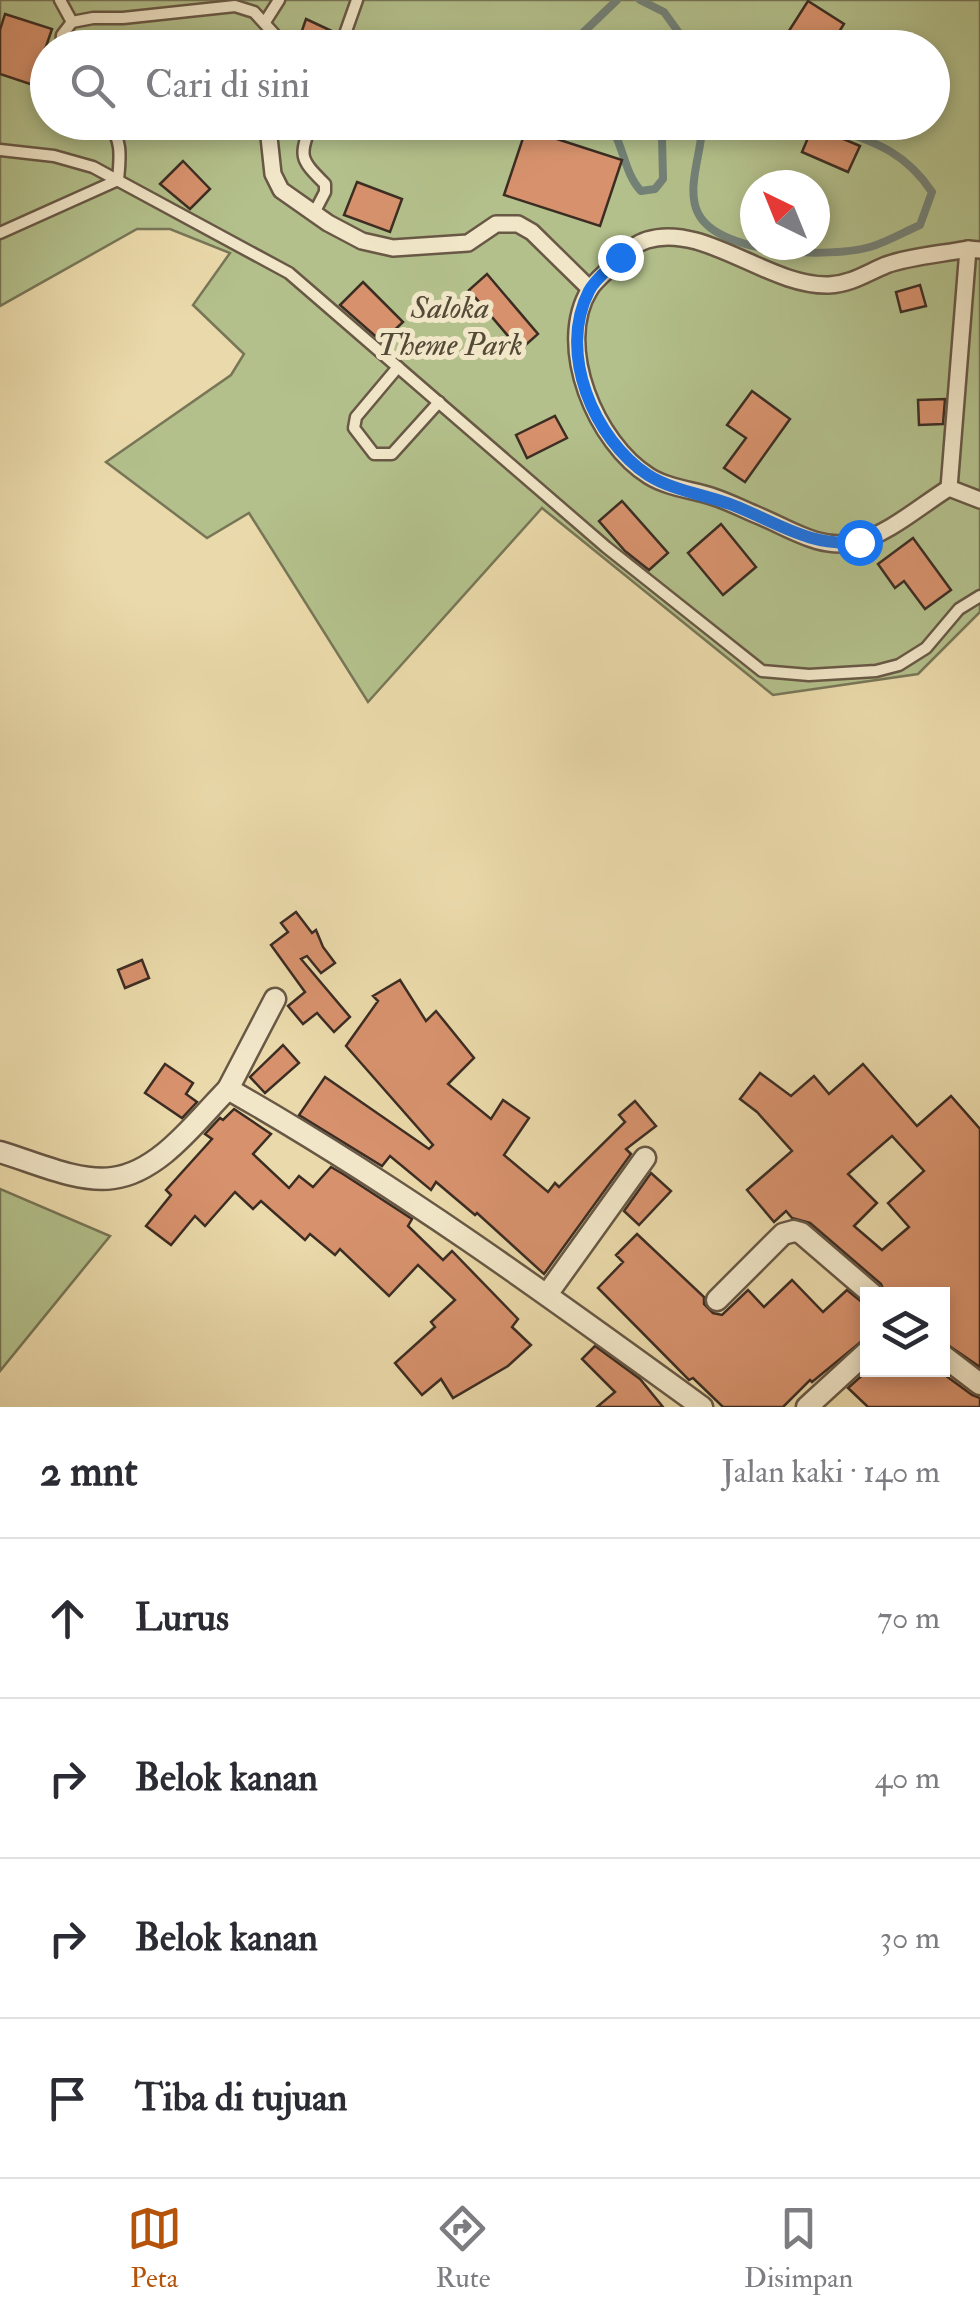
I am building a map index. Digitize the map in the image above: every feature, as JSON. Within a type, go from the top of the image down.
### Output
[{"type":"street","points":[[268,140],[273,174],[281,190],[362,241],[393,248],[468,243],[496,224],[518,224],[532,232],[590,289]]},
{"type":"street","points":[[666,236],[698,242],[756,267],[805,282],[829,285],[859,279],[888,264],[974,250],[948,488],[859,542],[834,544],[815,542],[715,498],[651,478],[628,458],[592,412],[578,345],[590,289],[620,257],[644,240],[666,236]]},
{"type":"street","points":[[948,488],[980,500]]},
{"type":"street","points":[[0,1152],[75,1174],[110,1179],[138,1172],[178,1140],[228,1089],[275,999]]},
{"type":"street","points":[[228,1089],[293,1126],[548,1293],[702,1407]]},
{"type":"street","points":[[548,1293],[645,1158]]},
{"type":"street","points":[[717,1300],[783,1234],[794,1230],[864,1287]]},
{"type":"street","points":[[807,1407],[860,1358]]},
{"type":"street","points":[[950,1361],[980,1384]]},
{"type":"lane","points":[[60,0],[72,22]]},
{"type":"lane","points":[[265,22],[279,0]]},
{"type":"lane","points":[[346,30],[357,0]]},
{"type":"lane","points":[[66,30],[72,22],[197,5],[235,6],[254,12],[272,30]]},
{"type":"lane","points":[[117,140],[121,148],[118,180]]},
{"type":"lane","points":[[307,140],[304,163],[326,184],[314,213]]},
{"type":"lane","points":[[0,150],[54,156],[93,166],[289,273],[606,548],[762,670],[809,675],[876,672],[926,648],[958,609],[980,596]]},
{"type":"lane","points":[[0,233],[118,180]]},
{"type":"lane","points":[[398,366],[356,417],[354,428],[374,454],[392,454],[438,402]]},
{"type":"green space","name":"Saloka Theme Park","points":[[0,0],[980,0],[980,612],[918,674],[773,695],[542,508],[368,702],[249,513],[207,538],[106,462],[231,375],[244,354],[193,305],[230,253],[170,229],[137,229],[0,306]]},
{"type":"green space","points":[[0,1189],[110,1236],[0,1371]]},
{"type":"building","points":[[808,1],[844,24],[840,30],[789,30]]},
{"type":"building","points":[[5,14],[52,29],[30,30],[30,84],[0,74],[0,30]]},
{"type":"building","points":[[306,19],[330,30],[302,30]]},
{"type":"building","points":[[522,140],[560,140],[622,160],[600,226],[504,195]]},
{"type":"building","points":[[807,140],[846,140],[860,146],[848,172],[802,152]]},
{"type":"building","points":[[183,161],[210,189],[190,209],[160,184]]},
{"type":"building","points":[[357,182],[402,199],[390,232],[344,215]]},
{"type":"building","points":[[487,274],[538,334],[520,350],[469,290]]},
{"type":"building","points":[[363,282],[403,322],[382,342],[340,305]]},
{"type":"building","points":[[920,285],[926,306],[901,312],[896,292]]},
{"type":"building","points":[[752,391],[790,419],[745,482],[724,468],[746,438],[727,425]]},
{"type":"building","points":[[945,399],[943,424],[919,425],[918,400]]},
{"type":"building","points":[[555,416],[567,438],[527,458],[516,435]]},
{"type":"building","points":[[622,501],[668,553],[649,570],[625,551],[599,521]]},
{"type":"building","points":[[721,524],[756,567],[723,595],[688,553]]},
{"type":"building","points":[[913,538],[951,590],[925,609],[904,581],[895,588],[878,564]]},
{"type":"building","points":[[296,912],[312,933],[316,930],[335,963],[321,973],[307,956],[301,959],[350,1017],[334,1032],[317,1013],[303,1024],[288,1006],[305,992],[271,945],[288,932],[281,923]]},
{"type":"building","points":[[142,960],[149,978],[125,988],[118,970]]},
{"type":"building","points":[[400,980],[426,1021],[436,1011],[474,1058],[448,1084],[491,1119],[503,1100],[529,1118],[504,1155],[548,1192],[555,1183],[559,1187],[625,1122],[619,1115],[635,1101],[656,1126],[626,1149],[631,1154],[544,1274],[436,1182],[431,1190],[390,1156],[382,1166],[299,1115],[325,1077],[429,1149],[433,1145],[346,1046],[378,1001],[373,996]]},
{"type":"building","points":[[283,1045],[299,1063],[265,1093],[250,1077]]},
{"type":"building","points":[[165,1064],[193,1083],[186,1094],[197,1102],[182,1118],[145,1093]]},
{"type":"building","points":[[863,1064],[917,1126],[951,1096],[980,1129],[980,1367],[950,1346],[950,1287],[882,1287],[810,1223],[792,1218],[786,1211],[774,1222],[747,1190],[792,1151],[740,1099],[760,1073],[791,1096],[814,1076],[829,1094]],"holes":[[[892,1136],[924,1171],[888,1203],[909,1227],[882,1250],[854,1226],[877,1203],[848,1174]]]},
{"type":"building","points":[[234,1109],[271,1134],[253,1154],[289,1188],[299,1176],[313,1187],[331,1167],[343,1174],[412,1219],[408,1226],[443,1260],[452,1251],[518,1319],[512,1327],[531,1345],[508,1366],[453,1398],[441,1379],[422,1395],[395,1363],[435,1327],[431,1322],[455,1300],[418,1265],[389,1296],[340,1249],[335,1255],[310,1234],[305,1240],[261,1201],[253,1209],[235,1192],[205,1226],[195,1216],[171,1245],[146,1226],[171,1195],[166,1190],[212,1139],[205,1134]]},
{"type":"building","points":[[651,1173],[671,1191],[639,1225],[624,1211]]},
{"type":"building","points":[[637,1234],[704,1297],[704,1304],[713,1313],[722,1315],[748,1290],[764,1307],[792,1280],[823,1312],[847,1290],[860,1301],[860,1343],[810,1380],[783,1407],[723,1407],[693,1378],[689,1380],[598,1288],[623,1262],[616,1255]]},
{"type":"building","points":[[595,1346],[640,1379],[663,1407],[597,1407],[615,1392],[582,1359]]},
{"type":"building","points":[[860,1377],[948,1377],[980,1398],[980,1407],[868,1407],[848,1388]]},
{"type":"waterway","points":[[586,30],[617,0]]},
{"type":"waterway","points":[[640,0],[664,12],[677,30]]},
{"type":"waterway","points":[[617,140],[630,175],[641,191],[655,189],[663,179],[662,140]]},
{"type":"waterway","points":[[700,140],[693,194],[698,213],[710,227],[751,246],[804,252],[870,247],[920,225],[932,192],[896,155],[866,140]]},
{"type":"route","points":[[620,257],[590,289],[578,345],[592,412],[628,458],[651,478],[715,498],[815,542],[859,542]]}]
